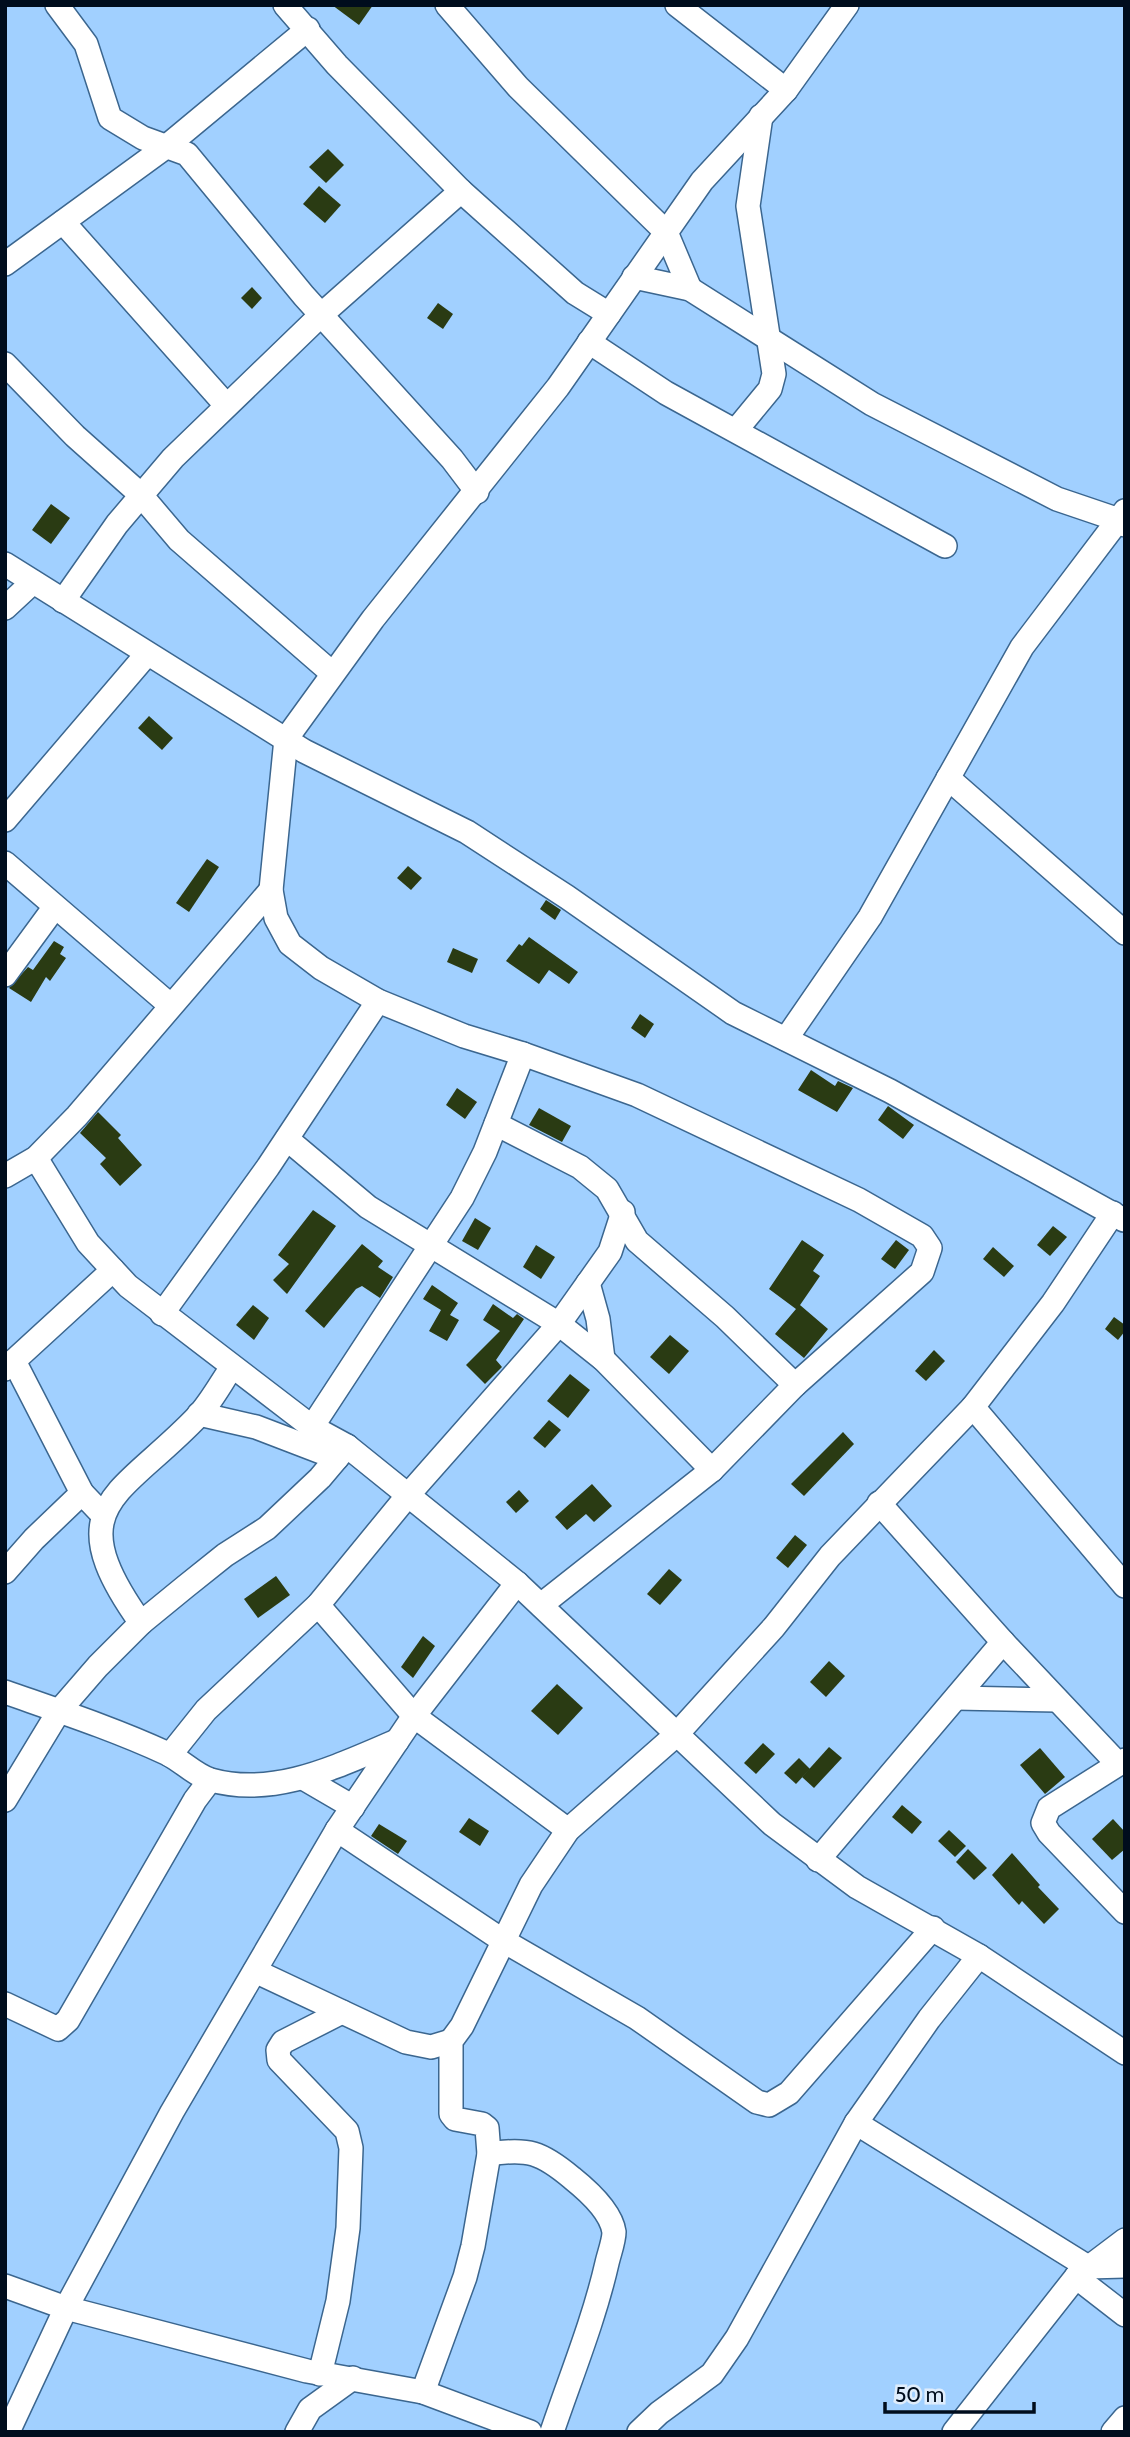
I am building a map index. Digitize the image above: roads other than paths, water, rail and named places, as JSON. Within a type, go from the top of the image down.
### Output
[{"type":"street","points":[[57,5],[86,44],[110,118],[123,128],[187,154],[321,315],[452,459],[477,492]]},
{"type":"street","points":[[285,5],[337,65],[461,191],[575,293],[609,314]]},
{"type":"street","points":[[447,5],[517,87],[666,232],[690,289]]},
{"type":"street","points":[[677,5],[786,90]]},
{"type":"street","points":[[541,1605],[712,1470],[795,1385],[922,1272],[930,1248],[922,1236],[859,1200],[637,1095],[464,1035],[378,1001],[321,968],[290,944],[276,918],[271,890],[286,739],[332,673],[477,492],[589,342],[702,181],[786,90],[847,5]]},
{"type":"street","points":[[5,264],[167,146],[308,29]]},
{"type":"street","points":[[737,429],[770,389],[774,374],[748,206],[761,116]]},
{"type":"street","points":[[63,601],[140,494],[226,405],[321,315],[461,191]]},
{"type":"street","points":[[63,222],[226,405]]},
{"type":"street","points":[[634,277],[690,289],[872,404],[1057,499],[1123,519],[1022,648],[870,917],[830,979],[786,1039]]},
{"type":"street","points":[[589,342],[666,393],[737,429],[946,546]]},
{"type":"street","points":[[5,364],[75,436],[140,494],[179,540],[332,673]]},
{"type":"street","points":[[5,564],[286,739],[467,832],[567,897],[723,1007],[890,1091],[1119,1217],[973,1407],[830,1556],[774,1627],[676,1735],[568,1830],[531,1885],[502,1940],[463,2026],[451,2042],[451,2114],[455,2119],[482,2124],[487,2128],[489,2154],[465,2277],[423,2392]]},
{"type":"street","points":[[5,608],[33,582]]},
{"type":"street","points":[[5,820],[147,654]]},
{"type":"street","points":[[948,778],[1125,933]]},
{"type":"street","points":[[5,863],[54,908],[170,1004]]},
{"type":"street","points":[[7,1171],[36,1158],[77,1116],[170,1004],[271,890]]},
{"type":"street","points":[[5,975],[54,908]]},
{"type":"street","points":[[162,1314],[287,1139],[378,1001]]},
{"type":"street","points":[[312,1427],[463,1198],[523,1054]]},
{"type":"street","points":[[496,1124],[580,1167],[607,1189],[623,1212],[637,1241],[724,1317],[795,1385]]},
{"type":"street","points":[[287,1139],[368,1207],[559,1324],[603,1359],[712,1470]]},
{"type":"street","points":[[36,1158],[88,1243],[113,1270],[162,1314],[342,1452],[409,1494],[517,1583],[772,1824],[857,1887],[979,1956],[1125,2053]]},
{"type":"street","points":[[170,1755],[206,1710],[318,1605],[409,1494],[559,1324],[610,1252],[623,1212]]},
{"type":"street","points":[[610,1252],[637,1241]]},
{"type":"street","points":[[102,1514],[82,1493],[10,1365],[113,1270]]},
{"type":"street","points":[[588,1283],[598,1319],[603,1359]]},
{"type":"street","points":[[141,1623],[114,1586],[101,1546],[102,1514],[124,1482],[199,1415],[232,1367]]},
{"type":"street","points":[[973,1407],[1125,1586]]},
{"type":"street","points":[[199,1415],[257,1427],[342,1452]]},
{"type":"street","points":[[5,1800],[59,1711],[141,1623],[225,1555],[267,1528],[342,1452]]},
{"type":"street","points":[[5,1572],[34,1539],[82,1493]]},
{"type":"street","points":[[879,1503],[1025,1666],[1121,1762],[1049,1808],[1043,1823],[1049,1833],[1125,1912]]},
{"type":"street","points":[[8,2432],[66,2308],[172,2112],[337,1830],[414,1716],[517,1583]]},
{"type":"street","points":[[318,1605],[414,1716],[568,1830]]},
{"type":"street","points":[[818,1860],[1003,1642]]},
{"type":"street","points":[[978,1672],[1025,1666]]},
{"type":"street","points":[[5,1692],[170,1755],[210,1780],[247,1784],[305,1779],[397,1741]]},
{"type":"street","points":[[956,1698],[1058,1700]]},
{"type":"street","points":[[305,1779],[353,1807]]},
{"type":"street","points":[[5,2004],[58,2029],[68,2020],[195,1800],[210,1780]]},
{"type":"street","points":[[337,1830],[502,1940],[638,2018],[757,2102],[769,2105],[789,2093],[933,1928]]},
{"type":"street","points":[[639,2432],[659,2413],[712,2374],[737,2338],[856,2123],[929,2019],[979,1956]]},
{"type":"street","points":[[255,1971],[405,2042],[431,2047],[451,2042]]},
{"type":"street","points":[[297,2432],[310,2409],[313,2373],[338,2301],[348,2228],[351,2148],[347,2131],[279,2060],[278,2050],[283,2042],[342,2012]]},
{"type":"street","points":[[856,2123],[1082,2272],[1125,2315]]},
{"type":"street","points":[[489,2154],[519,2150],[534,2152],[556,2164],[590,2193],[609,2219],[614,2232],[603,2282],[552,2432]]},
{"type":"street","points":[[954,2432],[1082,2272],[1125,2240]]},
{"type":"street","points":[[1082,2272],[1125,2266]]},
{"type":"street","points":[[5,2286],[66,2308],[313,2373],[423,2392],[528,2431]]},
{"type":"street","points":[[310,2409],[353,2378]]},
{"type":"street","points":[[1113,2432],[1125,2418]]}]
